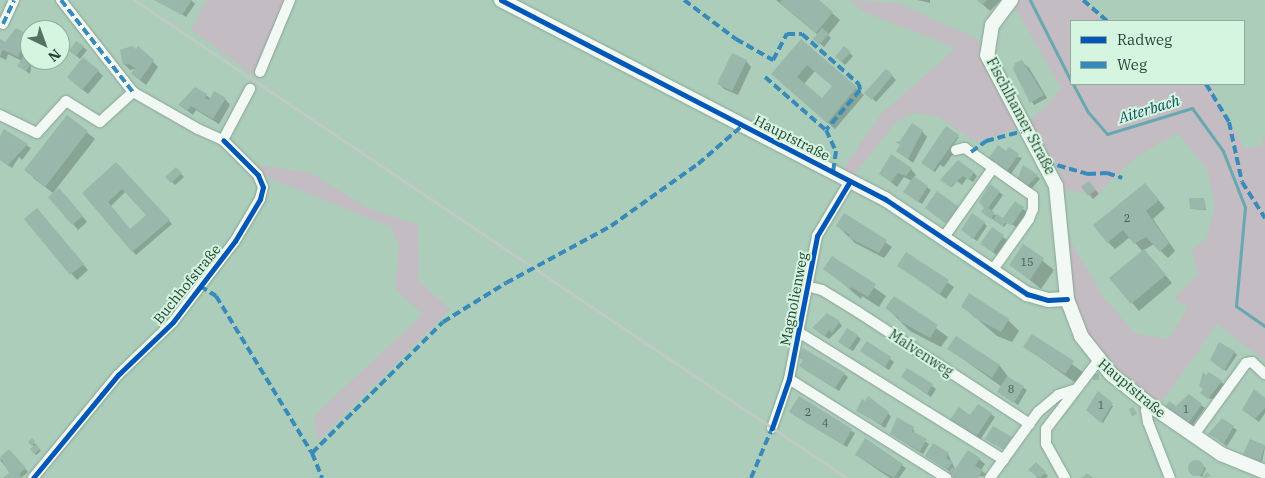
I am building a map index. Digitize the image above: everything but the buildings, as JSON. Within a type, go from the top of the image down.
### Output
[{"type":"street","points":[[3,24],[14,0]]},
{"type":"street","name":"Buchhofstraße","points":[[33,478],[118,375],[173,322],[235,241],[260,199],[263,187],[258,175],[223,140],[133,92],[61,0]]},
{"type":"street","points":[[260,72],[290,0]]},
{"type":"street","name":"Hauptstraße","points":[[501,0],[901,208],[1032,297],[1068,299],[1081,336],[1098,360],[1150,405],[1193,436],[1229,458],[1265,472]]},
{"type":"street","name":"Fischlhamer Straße","points":[[1011,0],[992,25],[987,55],[1056,186],[1068,299]]},
{"type":"street","points":[[223,140],[250,89]]},
{"type":"street","points":[[0,115],[37,133],[66,101],[100,122],[133,92]]},
{"type":"street","points":[[956,150],[965,148],[1034,199],[1029,219],[992,271]]},
{"type":"street","points":[[944,238],[993,168]]},
{"type":"street","name":"Magnolienweg","points":[[772,428],[789,380],[810,287],[821,227],[850,181]]},
{"type":"street","name":"Malvenweg","points":[[810,287],[822,290],[858,312],[1030,424]]},
{"type":"street","points":[[800,332],[1004,460]]},
{"type":"street","points":[[1065,478],[1046,444],[1046,429],[1073,390],[1098,360]]},
{"type":"street","points":[[1193,436],[1246,362],[1252,362],[1265,374]]},
{"type":"street","points":[[789,380],[946,478]]},
{"type":"street","points":[[990,478],[1048,402],[1064,391],[1073,390]]},
{"type":"street","points":[[1150,405],[1146,410],[1148,422],[1170,478]]},
{"type":"shaded area","points":[[207,0],[294,0],[274,55],[259,79],[191,30]]},
{"type":"shaded area","points":[[849,0],[898,3],[979,40],[982,61],[1018,128],[976,142],[937,116],[913,113],[897,121],[854,175],[843,169],[881,114],[956,48],[866,13]]},
{"type":"shaded area","points":[[1018,0],[1081,0],[1102,20],[1070,20],[1070,85],[1211,85],[1218,104],[1245,148],[1261,146],[1265,136],[1265,361],[1217,324],[1159,406],[1116,373],[1086,337],[1072,299],[1068,237],[1104,298],[1136,334],[1169,339],[1188,307],[1174,299],[1198,273],[1192,250],[1207,238],[1215,205],[1207,169],[1178,133],[1136,157],[1095,196],[1065,189],[1059,171],[1028,121],[1045,108],[1061,88],[1013,4]]},
{"type":"shaded area","points":[[251,164],[311,173],[369,209],[418,225],[419,281],[450,310],[317,441],[314,416],[423,314],[395,289],[399,247],[391,227],[262,175]]},
{"type":"waterway","name":"Aiterbach","points":[[1030,0],[1070,79]]},
{"type":"waterway","name":"Aiterbach","points":[[1074,85],[1088,112],[1107,134],[1192,108],[1223,151],[1245,207],[1236,306],[1265,326]]},
{"type":"railway","points":[[134,0],[847,478]]},
{"type":"marked path","points":[[3,24],[14,0]]},
{"type":"marked path","points":[[61,0],[133,92]]},
{"type":"marked path","points":[[684,0],[736,39],[773,60],[787,34],[802,34],[859,84],[860,90],[826,130]]},
{"type":"marked path","points":[[1083,0],[1106,20]]},
{"type":"marked path","points":[[765,77],[826,130],[836,151],[833,172]]},
{"type":"marked path","points":[[1207,85],[1229,122],[1242,182],[1265,218]]},
{"type":"marked path","points":[[312,453],[443,322],[506,283],[611,226],[698,164],[743,125]]},
{"type":"marked path","points":[[971,152],[986,141],[1027,130]]},
{"type":"marked path","points":[[1046,162],[1088,174],[1107,173],[1122,178]]},
{"type":"marked path","points":[[200,286],[216,296],[312,453],[322,478]]},
{"type":"marked path","points":[[751,478],[772,428]]},
{"type":"cycle path","points":[[501,0],[885,199],[1027,294],[1048,300],[1067,299]]},
{"type":"cycle path","points":[[33,478],[118,375],[173,322],[235,241],[260,199],[263,187],[258,175],[223,140]]},
{"type":"cycle path","points":[[772,428],[789,379],[817,236],[850,181]]}]
